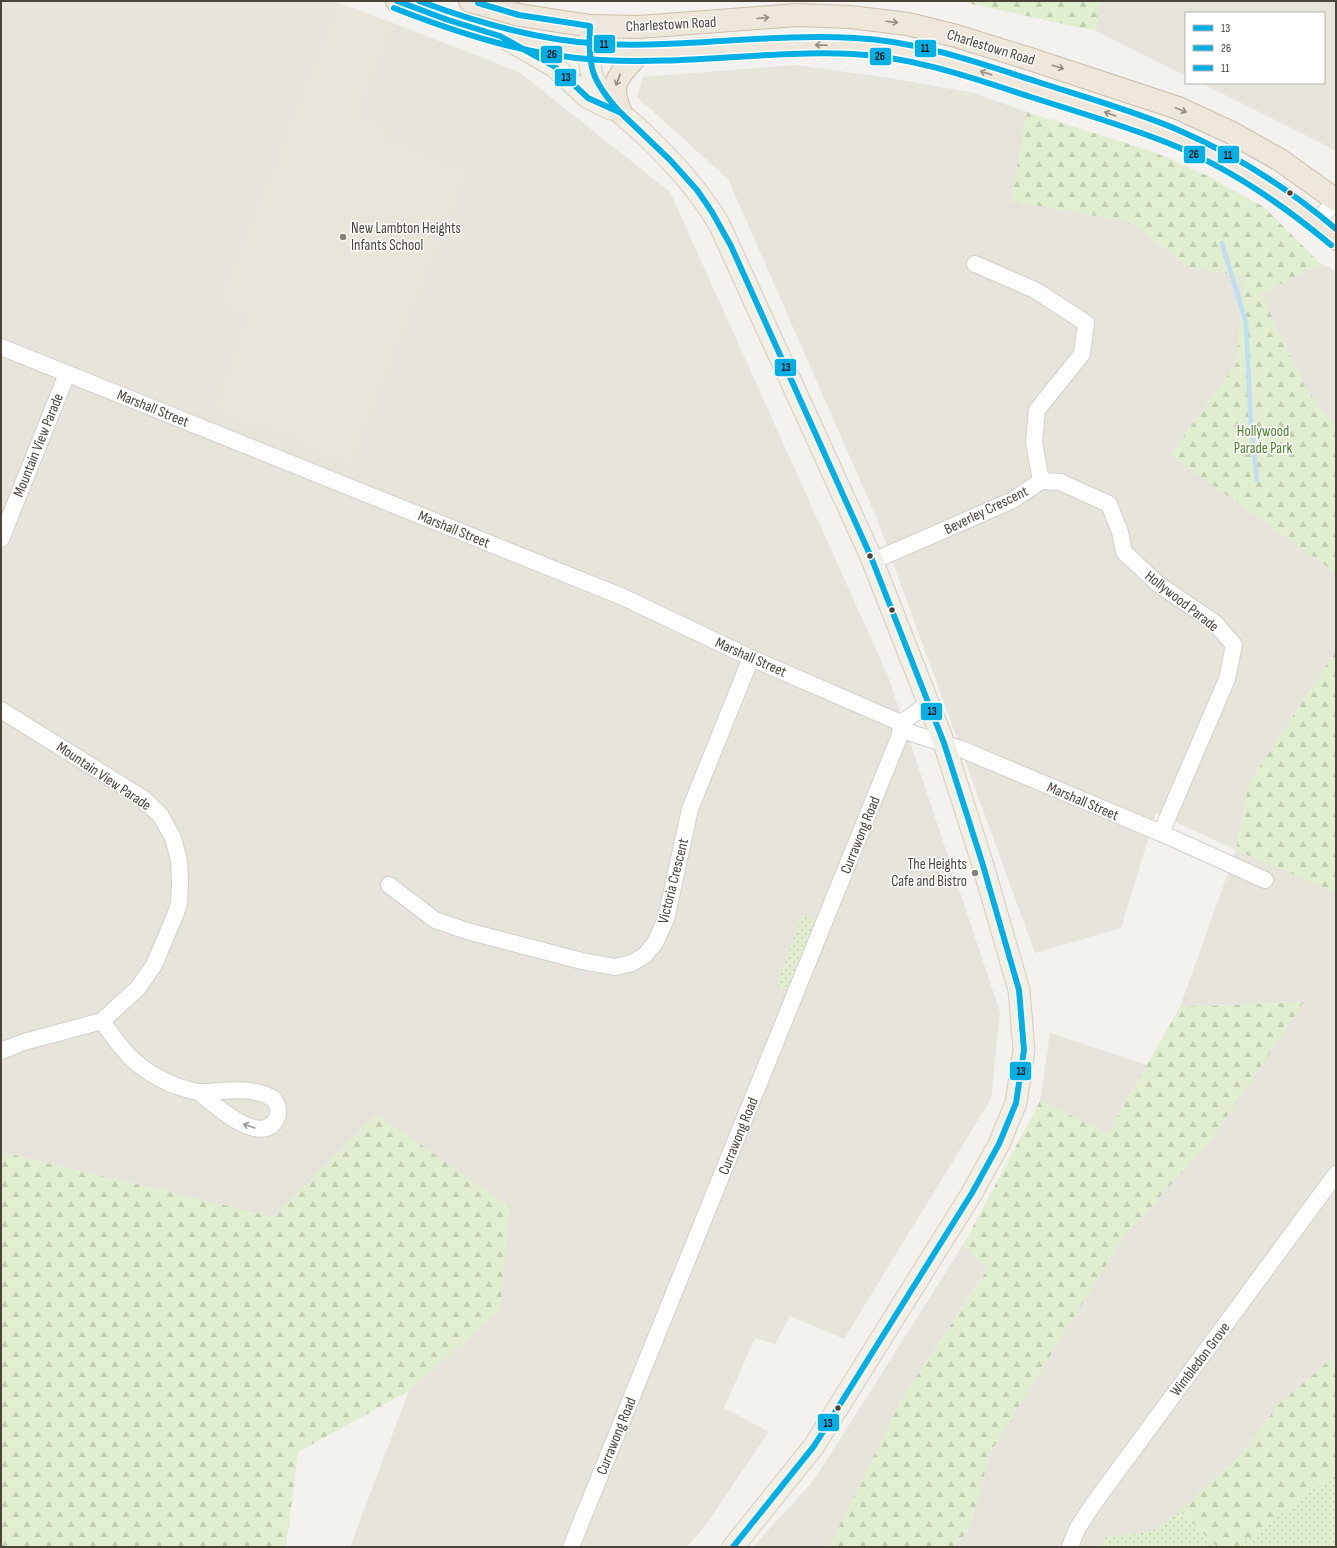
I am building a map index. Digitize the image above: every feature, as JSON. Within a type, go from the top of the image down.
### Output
[{"type":"highway","name":"Charlestown Road","points":[[397,1],[448,20],[500,36],[550,46],[589,51],[639,53],[804,44],[860,47],[921,57],[974,69],[1100,110],[1173,137],[1211,155],[1273,189],[1317,222],[1336,239]]},
{"type":"highway","name":"Charlestown Road","points":[[470,1],[519,15],[590,26],[639,27],[797,15],[850,17],[915,26],[956,36],[1027,58],[1178,108],[1232,132],[1280,160],[1336,200]]},
{"type":"highway","points":[[621,113],[614,94],[617,82],[625,68],[639,53]]},
{"type":"main road","points":[[590,26],[589,51],[593,78],[599,89],[621,113],[670,160],[704,200],[720,226],[873,561],[944,743],[982,862],[1019,990],[1024,1050],[1016,1103],[999,1144],[972,1193],[814,1446],[733,1547]]},
{"type":"main road","points":[[500,36],[555,67],[588,98],[621,113]]},
{"type":"street","points":[[1317,222],[1336,200]]},
{"type":"street","name":"Beverley Crescent","points":[[873,561],[1013,500],[1041,481],[1034,442],[1037,410],[1082,354],[1086,323],[1035,290],[974,264]]},
{"type":"street","name":"Marshall Street","points":[[1,347],[623,597],[752,658],[901,723],[908,732],[944,743],[1161,834],[1265,880]]},
{"type":"street","name":"Mountain View Parade","points":[[1,539],[67,374]]},
{"type":"street","name":"Hollywood Parade","points":[[1041,481],[1060,482],[1109,504],[1120,532],[1124,552],[1158,584],[1215,623],[1234,645],[1227,679],[1161,834]]},
{"type":"street","name":"Victoria Crescent","points":[[389,885],[435,920],[467,931],[582,961],[615,967],[632,963],[645,955],[654,943],[666,919],[690,810],[752,658]]},
{"type":"street","points":[[901,723],[928,704]]},
{"type":"street","name":"Mountain View Parade","points":[[1,710],[144,799],[161,816],[173,838],[178,860],[180,882],[179,903],[172,922],[154,965],[138,988],[102,1021],[24,1042],[1,1052]]},
{"type":"street","name":"Currawong Road","points":[[571,1547],[900,734],[901,723]]},
{"type":"street","points":[[102,1021],[121,1048],[141,1068],[161,1080],[199,1092]]},
{"type":"street","name":"Wimbledon Grove","points":[[1070,1547],[1077,1529],[1094,1502],[1336,1174]]},
{"type":"shaded area","points":[[1,1],[335,1],[339,3],[219,302],[250,314],[214,407],[351,462],[467,171],[383,137],[387,128],[356,117],[393,23],[519,72],[670,192],[888,676],[1000,1012],[991,1099],[844,1339],[790,1316],[775,1344],[755,1338],[724,1408],[769,1432],[702,1530],[686,1547],[350,1547],[409,1391],[500,1310],[377,1114],[274,1217],[1,1152]]},
{"type":"shaded area","points":[[1100,1],[1336,1],[1336,152],[1327,146],[1203,84],[1325,84],[1325,12],[1185,12],[1185,76],[1096,31]]},
{"type":"shaded area","name":"New Lambton Heights Infants School","points":[[339,3],[393,23],[356,117],[387,128],[384,137],[467,171],[351,462],[214,407],[250,314],[219,302]]},
{"type":"shaded area","points":[[795,65],[884,77],[974,93],[1027,112],[1011,201],[1130,222],[1189,267],[1244,276],[1237,363],[1170,455],[1336,573],[1336,650],[1249,783],[1236,849],[1336,893],[1336,1366],[1332,1358],[1279,1404],[1244,1450],[1180,1511],[1151,1532],[1105,1537],[1100,1547],[954,1547],[970,1528],[990,1453],[1123,1238],[1212,1139],[1303,1002],[1180,1007],[1236,850],[1156,813],[1121,928],[1035,953],[877,519],[728,179],[637,97],[643,77]]},
{"type":"shaded area","points":[[1321,264],[1336,271],[1336,427],[1305,387],[1261,293]]},
{"type":"shaded area","points":[[1050,1033],[1147,1065],[1108,1133],[1040,1101]]},
{"type":"shaded area","points":[[963,1245],[987,1269],[900,1402],[832,1545],[829,1547],[753,1547],[814,1480]]},
{"type":"green space","points":[[958,1],[1100,1],[1096,31]]},
{"type":"green space","name":"Hollywood Parade Park","points":[[1027,112],[1154,152],[1208,176],[1264,207],[1321,264],[1261,293],[1305,387],[1336,427],[1336,573],[1170,455],[1237,363],[1244,276],[1189,267],[1130,222],[1011,201]]},
{"type":"green space","points":[[1336,650],[1336,893],[1236,850],[1249,783]]},
{"type":"green space","points":[[802,914],[820,922],[792,993],[777,986]]},
{"type":"green space","points":[[1304,1002],[1212,1139],[1123,1238],[990,1453],[970,1528],[954,1547],[829,1547],[900,1402],[987,1270],[963,1245],[1040,1101],[1108,1133],[1180,1007]]},
{"type":"green space","points":[[377,1114],[510,1207],[500,1310],[409,1391],[298,1452],[286,1547],[1,1547],[1,1152],[274,1217]]},
{"type":"green space","points":[[1332,1358],[1336,1366],[1336,1472],[1237,1547],[1217,1547],[1180,1511],[1244,1450],[1279,1404]]},
{"type":"green space","points":[[1336,1472],[1336,1547],[1237,1547]]},
{"type":"green space","points":[[1180,1511],[1217,1547],[1100,1547],[1105,1537],[1151,1532]]},
{"type":"waterway","points":[[1222,243],[1246,323],[1251,426],[1257,480]]},
{"type":"transit line","name":"13","points":[[397,1],[448,20],[500,36],[555,67],[588,98],[621,113],[670,160],[697,190],[712,212],[731,246],[871,557],[944,743],[982,862],[1019,990],[1024,1050],[1016,1103],[999,1144],[972,1193],[814,1446],[733,1547]]},
{"type":"transit line","name":"11","points":[[419,1],[464,17],[510,30],[579,42],[634,45],[792,37],[824,37],[879,40],[925,48],[1107,104],[1176,129],[1219,149],[1260,173],[1280,186],[1336,229]]},
{"type":"transit line","name":"13","points":[[478,3],[519,15],[590,26],[590,52],[593,72],[602,90],[619,111]]},
{"type":"transit line","name":"26","points":[[394,8],[469,35],[521,49],[573,58],[664,61],[821,53],[876,56],[921,64],[1117,124],[1168,143],[1212,163],[1253,187],[1293,215],[1331,245]]},
{"type":"place","name":"New Lambton Heights Infants School","points":[[343,237]]},
{"type":"place","name":"The Heights Cafe and Bistro","points":[[975,873]]}]
